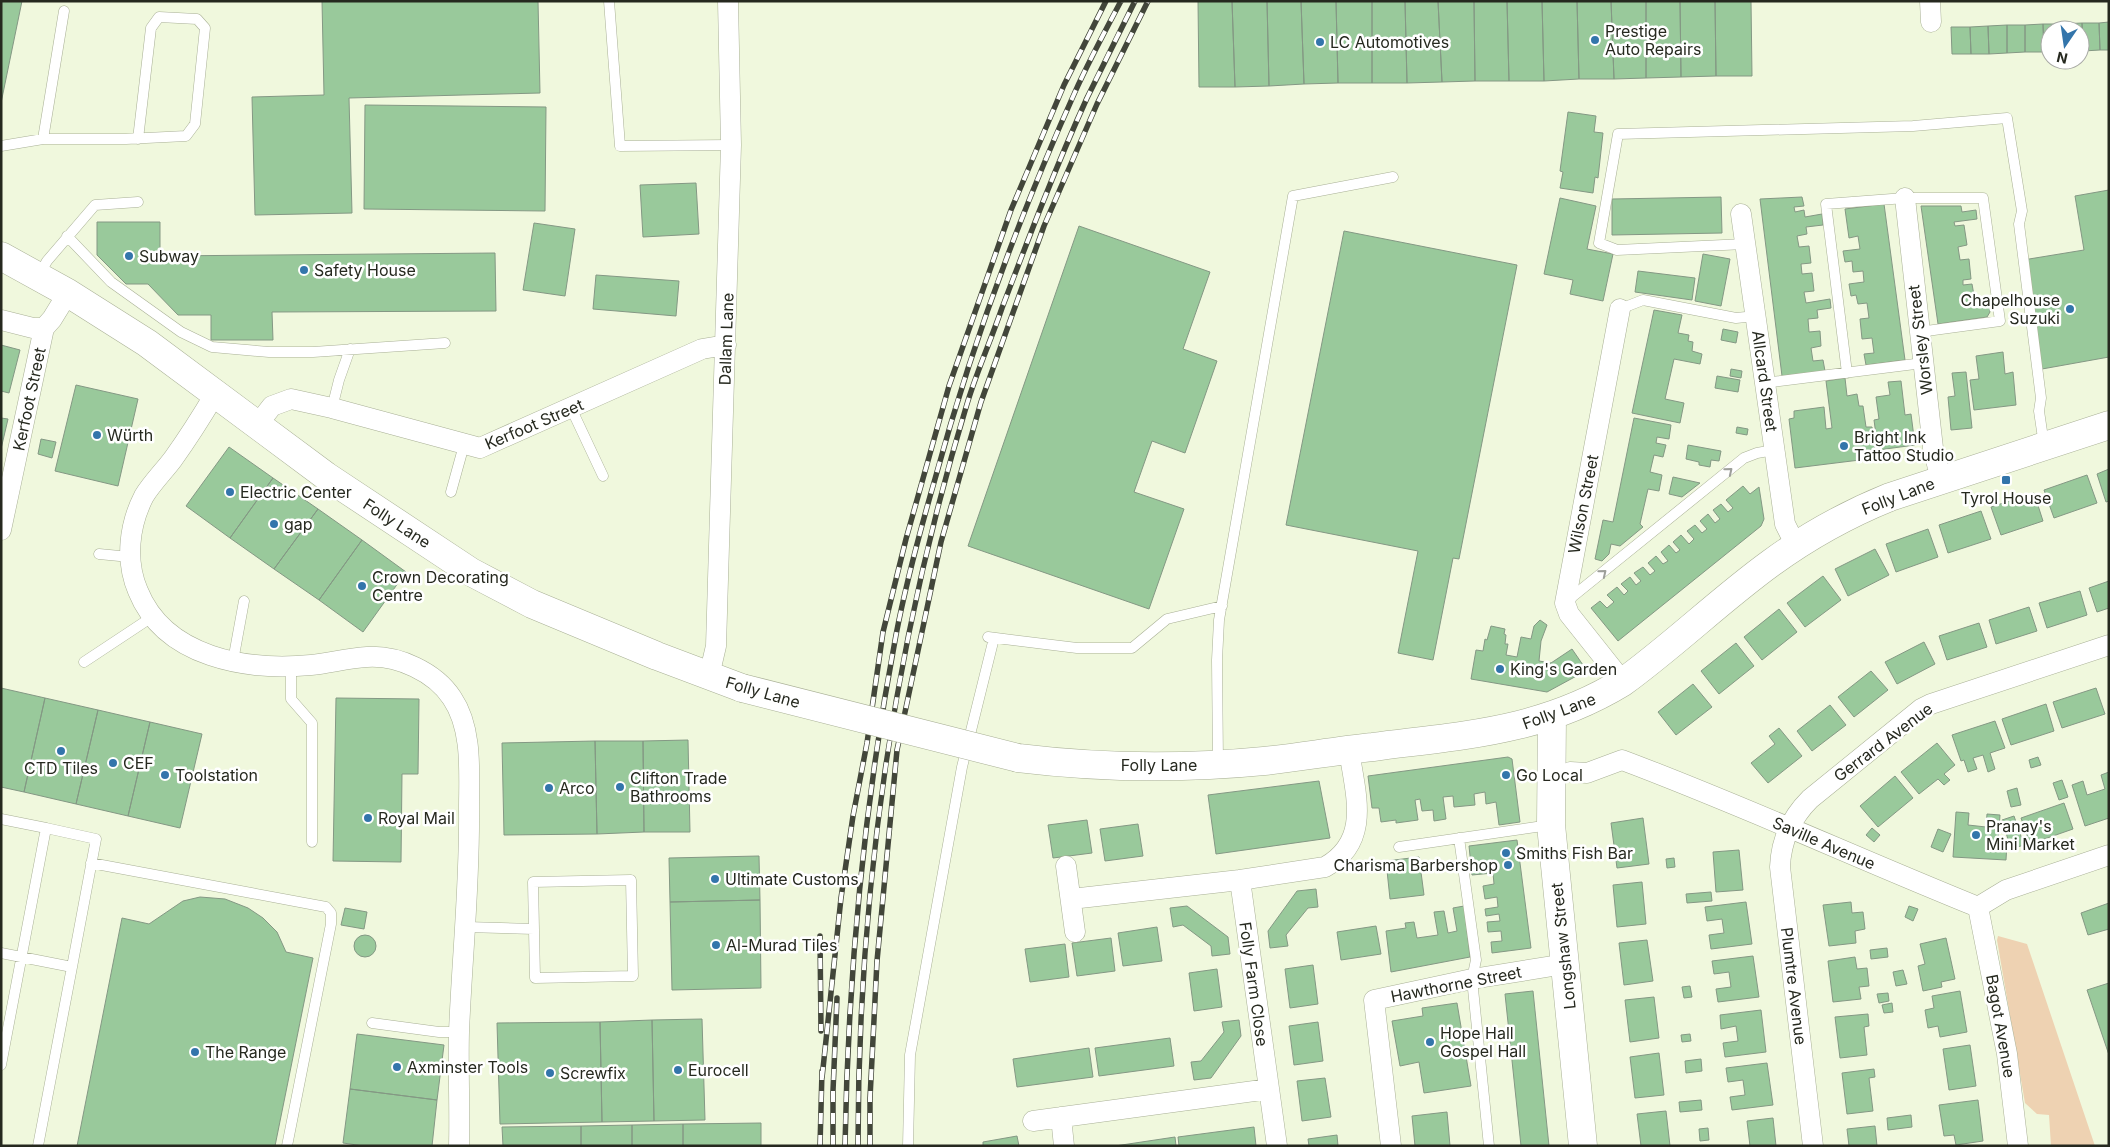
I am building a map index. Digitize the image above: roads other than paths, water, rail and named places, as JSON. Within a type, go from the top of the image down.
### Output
[{"type":"street","name":"Dallam Lane","points":[[709,676],[716,646],[726,345],[731,145],[728,1]]},
{"type":"street","points":[[1930,1],[1931,22]]},
{"type":"street","name":"Worsley Street","points":[[1904,198],[1933,448],[1941,480]]},
{"type":"street","name":"Allcard Street","points":[[1741,214],[1785,524],[1796,546]]},
{"type":"street","points":[[1,256],[21,271],[68,293],[147,342],[216,394],[174,458],[144,496],[132,530],[130,556],[134,582],[141,600],[152,617],[172,636],[190,648],[212,657],[262,666],[291,666],[370,656],[396,659],[420,670],[437,681],[452,697],[462,716],[469,768],[469,849],[459,1032],[459,1146]]},
{"type":"street","name":"Kerfoot Street","points":[[1,530],[44,328],[52,319],[68,293]]},
{"type":"street","name":"Wilson Street","points":[[1565,603],[1620,309]]},
{"type":"street","name":"Kerfoot Street","points":[[1,320],[33,328],[44,328]]},
{"type":"street","name":"Kerfoot Street","points":[[258,424],[272,406],[292,399],[302,400],[475,448],[485,447],[702,350],[726,345]]},
{"type":"street","name":"Folly Lane","points":[[216,394],[326,476],[471,572],[532,604],[709,676],[742,688],[1018,758],[1090,765],[1156,767],[1264,761],[1501,730],[1552,716],[1600,696],[1623,682],[1770,564],[1796,546],[1860,510],[1941,480],[2109,425]]},
{"type":"street","points":[[1565,603],[1569,614],[1623,682]]},
{"type":"street","name":"Gerrard Avenue","points":[[1789,828],[1800,809],[1810,799],[1921,709],[1931,704],[2109,645]]},
{"type":"street","name":"Longshaw Street","points":[[1552,716],[1551,825],[1584,1146]]},
{"type":"street","points":[[1071,899],[1240,880],[1325,867],[1336,861],[1345,852],[1352,840],[1358,815],[1349,750]]},
{"type":"street","name":"Saville Avenue","points":[[1570,772],[1587,772],[1622,760],[1671,778],[1978,907]]},
{"type":"street","name":"Plumtre Avenue","points":[[1789,828],[1781,851],[1780,867],[1813,1146]]},
{"type":"street","points":[[1978,907],[2006,890],[2109,855]]},
{"type":"street","points":[[1066,866],[1075,932]]},
{"type":"street","name":"Folly Farm Close","points":[[1240,880],[1277,1146]]},
{"type":"street","name":"Bagot Avenue","points":[[1978,907],[2007,1054],[2018,1146]]},
{"type":"street","name":"Hawthorne Street","points":[[1391,1146],[1374,1000],[1472,979],[1565,964]]},
{"type":"street","points":[[1032,1121],[1269,1088]]},
{"type":"street","points":[[1061,1117],[1064,1146]]},
{"type":"lane","points":[[609,1],[620,146],[731,145]]},
{"type":"lane","points":[[43,139],[64,11]]},
{"type":"lane","points":[[1,146],[43,139],[138,139],[186,136],[195,124],[205,28],[197,19],[159,17],[151,28],[138,139]]},
{"type":"lane","points":[[1746,244],[1617,250],[1599,243],[1618,134],[1913,126],[2007,118],[2022,211],[2019,224],[2041,398],[2039,411],[2044,446]]},
{"type":"lane","points":[[1218,764],[1217,660],[1222,606],[1293,196],[1393,177]]},
{"type":"lane","points":[[1847,373],[1826,204],[1904,198],[1983,198],[2000,321],[1919,332]]},
{"type":"lane","points":[[21,271],[47,261],[95,205],[138,202]]},
{"type":"lane","points":[[67,236],[112,282],[181,332],[212,347],[269,352],[446,343]]},
{"type":"lane","points":[[1620,309],[1643,300],[1736,318],[1756,316]]},
{"type":"lane","points":[[332,408],[350,349]]},
{"type":"lane","points":[[1764,383],[1923,364]]},
{"type":"lane","points":[[571,408],[604,476]]},
{"type":"lane","points":[[451,492],[464,445]]},
{"type":"lane","points":[[1565,603],[1744,458],[1774,450]]},
{"type":"lane","points":[[99,554],[130,556]]},
{"type":"lane","points":[[233,661],[244,601]]},
{"type":"lane","points":[[908,1146],[912,1046],[962,767],[991,637],[1077,648],[1132,648],[1167,619],[1222,606]]},
{"type":"lane","points":[[84,662],[152,617]]},
{"type":"lane","points":[[291,666],[291,699],[312,723],[312,842]]},
{"type":"lane","points":[[1,819],[96,839],[38,1146]]},
{"type":"lane","points":[[1399,847],[1551,825]]},
{"type":"lane","points":[[1,1065],[46,828]]},
{"type":"lane","points":[[1459,838],[1476,960],[1472,979],[1489,1146]]},
{"type":"lane","points":[[91,863],[326,907],[331,913],[331,924],[288,1146]]},
{"type":"lane","points":[[631,880],[633,976],[535,978],[534,929],[533,882],[631,880]]},
{"type":"lane","points":[[466,926],[534,929]]},
{"type":"lane","points":[[1,952],[72,967]]},
{"type":"lane","points":[[372,1023],[438,1032],[459,1032]]},
{"type":"railway","points":[[822,1078],[841,898],[853,816],[867,743],[883,632],[906,539],[949,386],[1011,210],[1064,85],[1106,1]]},
{"type":"railway","points":[[845,1146],[854,954],[867,826],[885,698],[909,576],[964,380],[998,283],[1054,139],[1091,57],[1121,1]]},
{"type":"railway","points":[[858,1146],[860,1052],[873,864],[885,770],[900,678],[919,585],[941,494],[967,404],[1033,228],[1087,98],[1135,1]]},
{"type":"railway","points":[[870,1146],[870,1098],[877,961],[897,750],[941,542],[981,402],[1044,226],[1097,104],[1148,1]]},
{"type":"railway","points":[[820,936],[821,1031]]},
{"type":"railway","points":[[833,1146],[837,998]]},
{"type":"railway","points":[[820,1146],[822,1071]]},
{"type":"place","name":"Prestige Auto Repairs","points":[[1595,40]]},
{"type":"place","name":"LC Automotives","points":[[1320,42]]},
{"type":"place","name":"Subway","points":[[129,256]]},
{"type":"place","name":"Safety House","points":[[304,270]]},
{"type":"place","name":"Chapelhouse Suzuki","points":[[2070,309]]},
{"type":"place","name":"Würth","points":[[97,435]]},
{"type":"place","name":"Bright Ink Tattoo Studio","points":[[1844,446]]},
{"type":"place","name":"Tyrol House","points":[[2006,480]]},
{"type":"place","name":"Electric Center","points":[[230,492]]},
{"type":"place","name":"gap","points":[[274,524]]},
{"type":"place","name":"Crown Decorating Centre","points":[[362,586]]},
{"type":"place","name":"King's Garden","points":[[1500,669]]},
{"type":"place","name":"CTD Tiles","points":[[61,751]]},
{"type":"place","name":"CEF","points":[[113,763]]},
{"type":"place","name":"Toolstation","points":[[165,775]]},
{"type":"place","name":"Go Local","points":[[1506,775]]},
{"type":"place","name":"Clifton Trade Bathrooms","points":[[620,787]]},
{"type":"place","name":"Arco","points":[[549,788]]},
{"type":"place","name":"Royal Mail","points":[[368,818]]},
{"type":"place","name":"Pranay's Mini Market","points":[[1976,835]]},
{"type":"place","name":"Smiths Fish Bar","points":[[1506,853]]},
{"type":"place","name":"Charisma Barbershop","points":[[1508,865]]},
{"type":"place","name":"Ultimate Customs","points":[[715,879]]},
{"type":"place","name":"Al-Murad Tiles","points":[[716,945]]},
{"type":"place","name":"Hope Hall Gospel Hall","points":[[1430,1042]]},
{"type":"place","name":"The Range","points":[[195,1052]]},
{"type":"place","name":"Axminster Tools","points":[[397,1067]]},
{"type":"place","name":"Eurocell","points":[[678,1070]]},
{"type":"place","name":"Screwfix","points":[[550,1073]]}]
